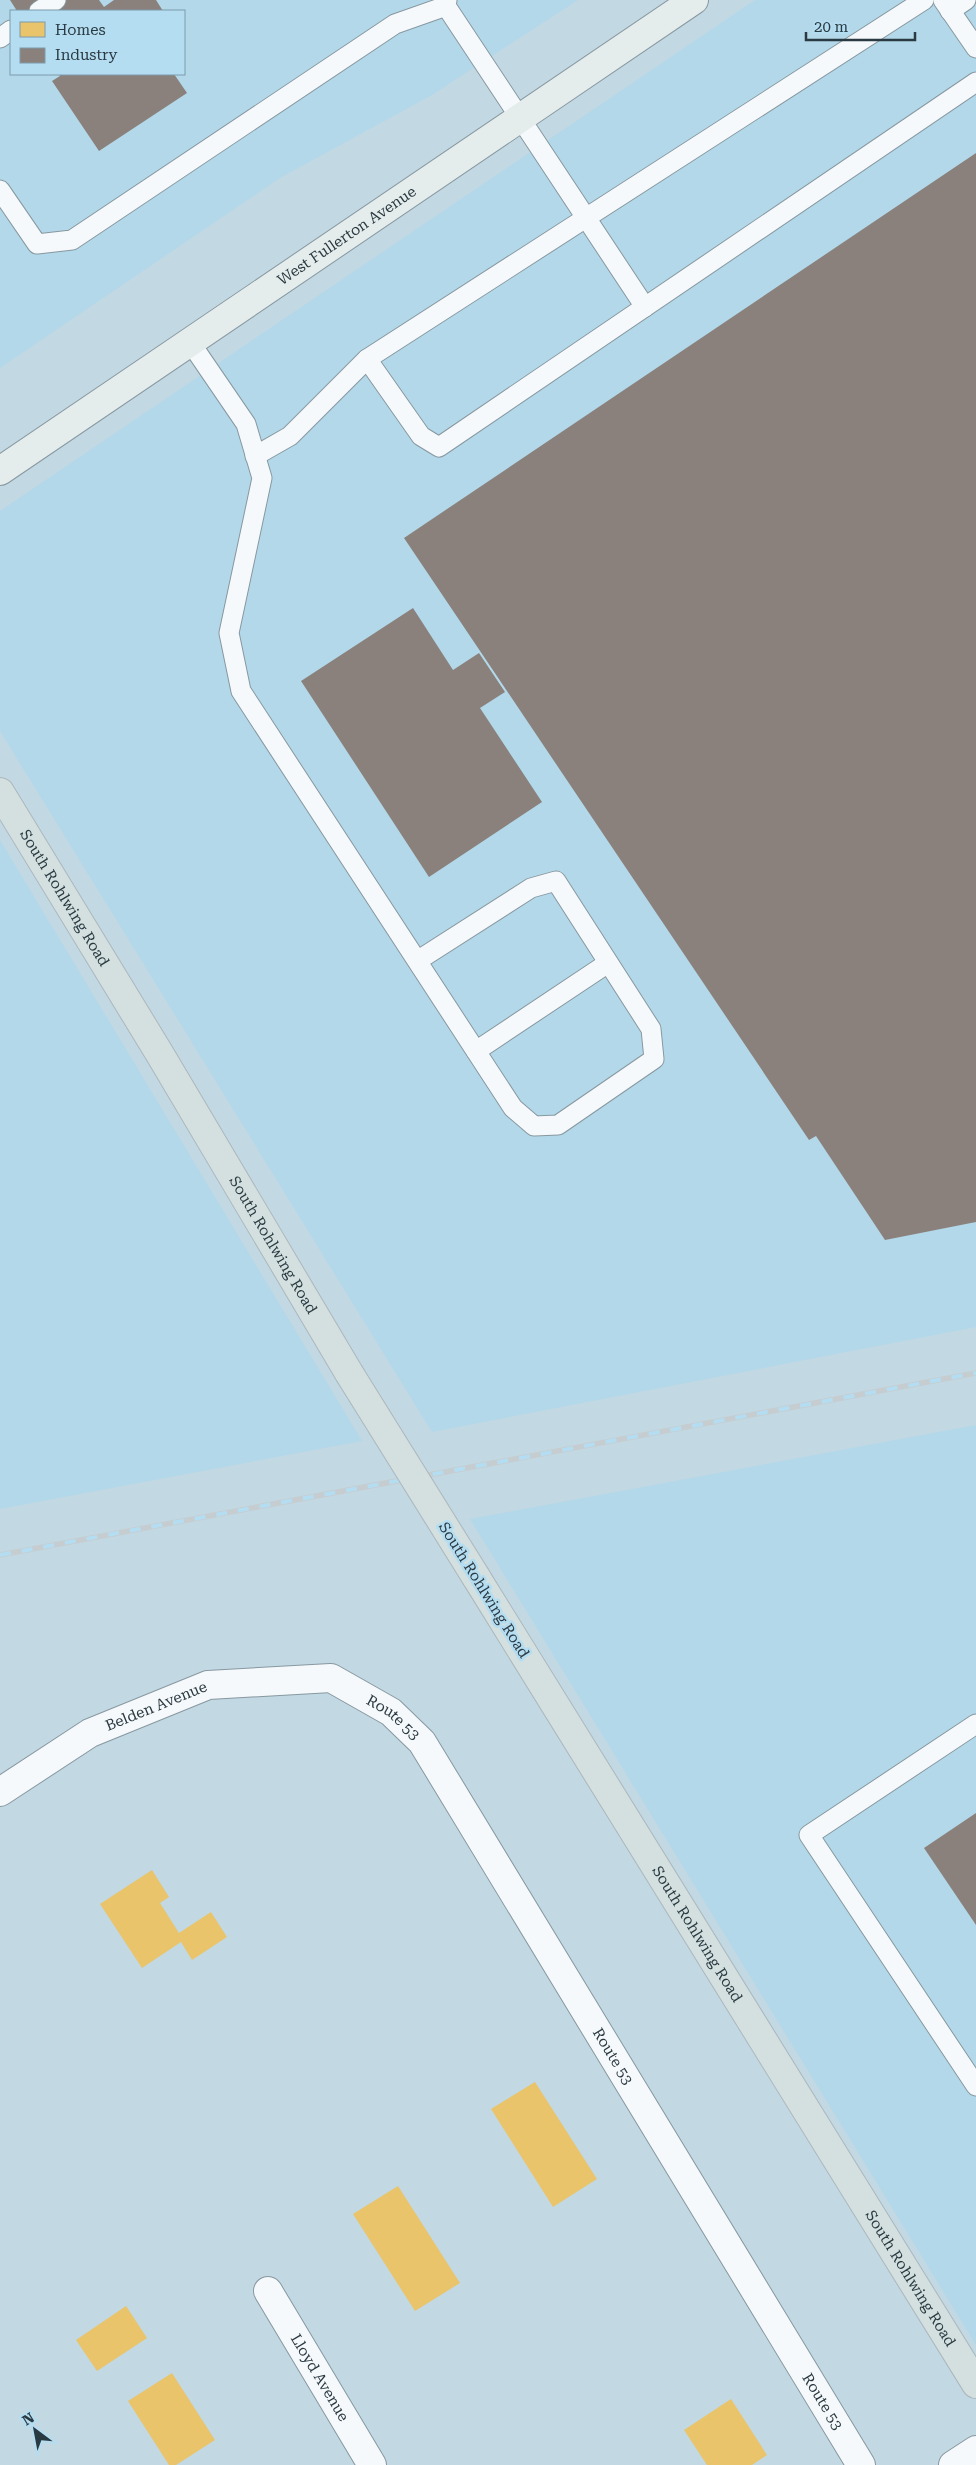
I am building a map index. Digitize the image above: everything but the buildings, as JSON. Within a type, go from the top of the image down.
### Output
[{"type":"main road","name":"South Rohlwing Road","points":[[0,792],[161,1056],[349,1373],[976,2384]]},
{"type":"street","name":"West Fullerton Avenue","points":[[0,471],[521,119],[682,3]]},
{"type":"street","name":"Belden Avenue","points":[[0,1792],[90,1734],[208,1685],[331,1678]]},
{"type":"street","name":"Route 53","points":[[331,1678],[391,1712],[422,1742],[861,2465]]},
{"type":"street","name":"Lloyd Avenue","points":[[268,2291],[372,2465]]},
{"type":"street","points":[[953,2465],[976,2450]]},
{"type":"lane","points":[[41,10],[56,0]]},
{"type":"lane","points":[[255,456],[290,436],[367,359],[924,0]]},
{"type":"lane","points":[[0,190],[37,244],[72,240],[395,24],[446,3],[645,308]]},
{"type":"lane","points":[[953,4],[976,48]]},
{"type":"lane","points":[[367,359],[420,436],[439,447],[976,82]]},
{"type":"lane","points":[[190,342],[246,424],[262,478],[229,633],[241,691],[416,960],[513,1108],[534,1126],[558,1125],[654,1059],[651,1029],[556,881],[531,888],[416,960]]},
{"type":"lane","points":[[476,1051],[608,962]]},
{"type":"lane","points":[[976,1724],[809,1835],[976,2086]]},
{"type":"shaded area","points":[[0,0],[578,0],[432,95],[280,178],[0,368]]},
{"type":"shaded area","points":[[755,0],[976,0],[976,1327],[432,1432],[0,731],[0,511]]},
{"type":"shaded area","points":[[0,840],[362,1441],[0,1509]]},
{"type":"shaded area","points":[[976,1425],[976,2345],[470,1519]]},
{"type":"railway","points":[[0,1555],[976,1373]]}]
